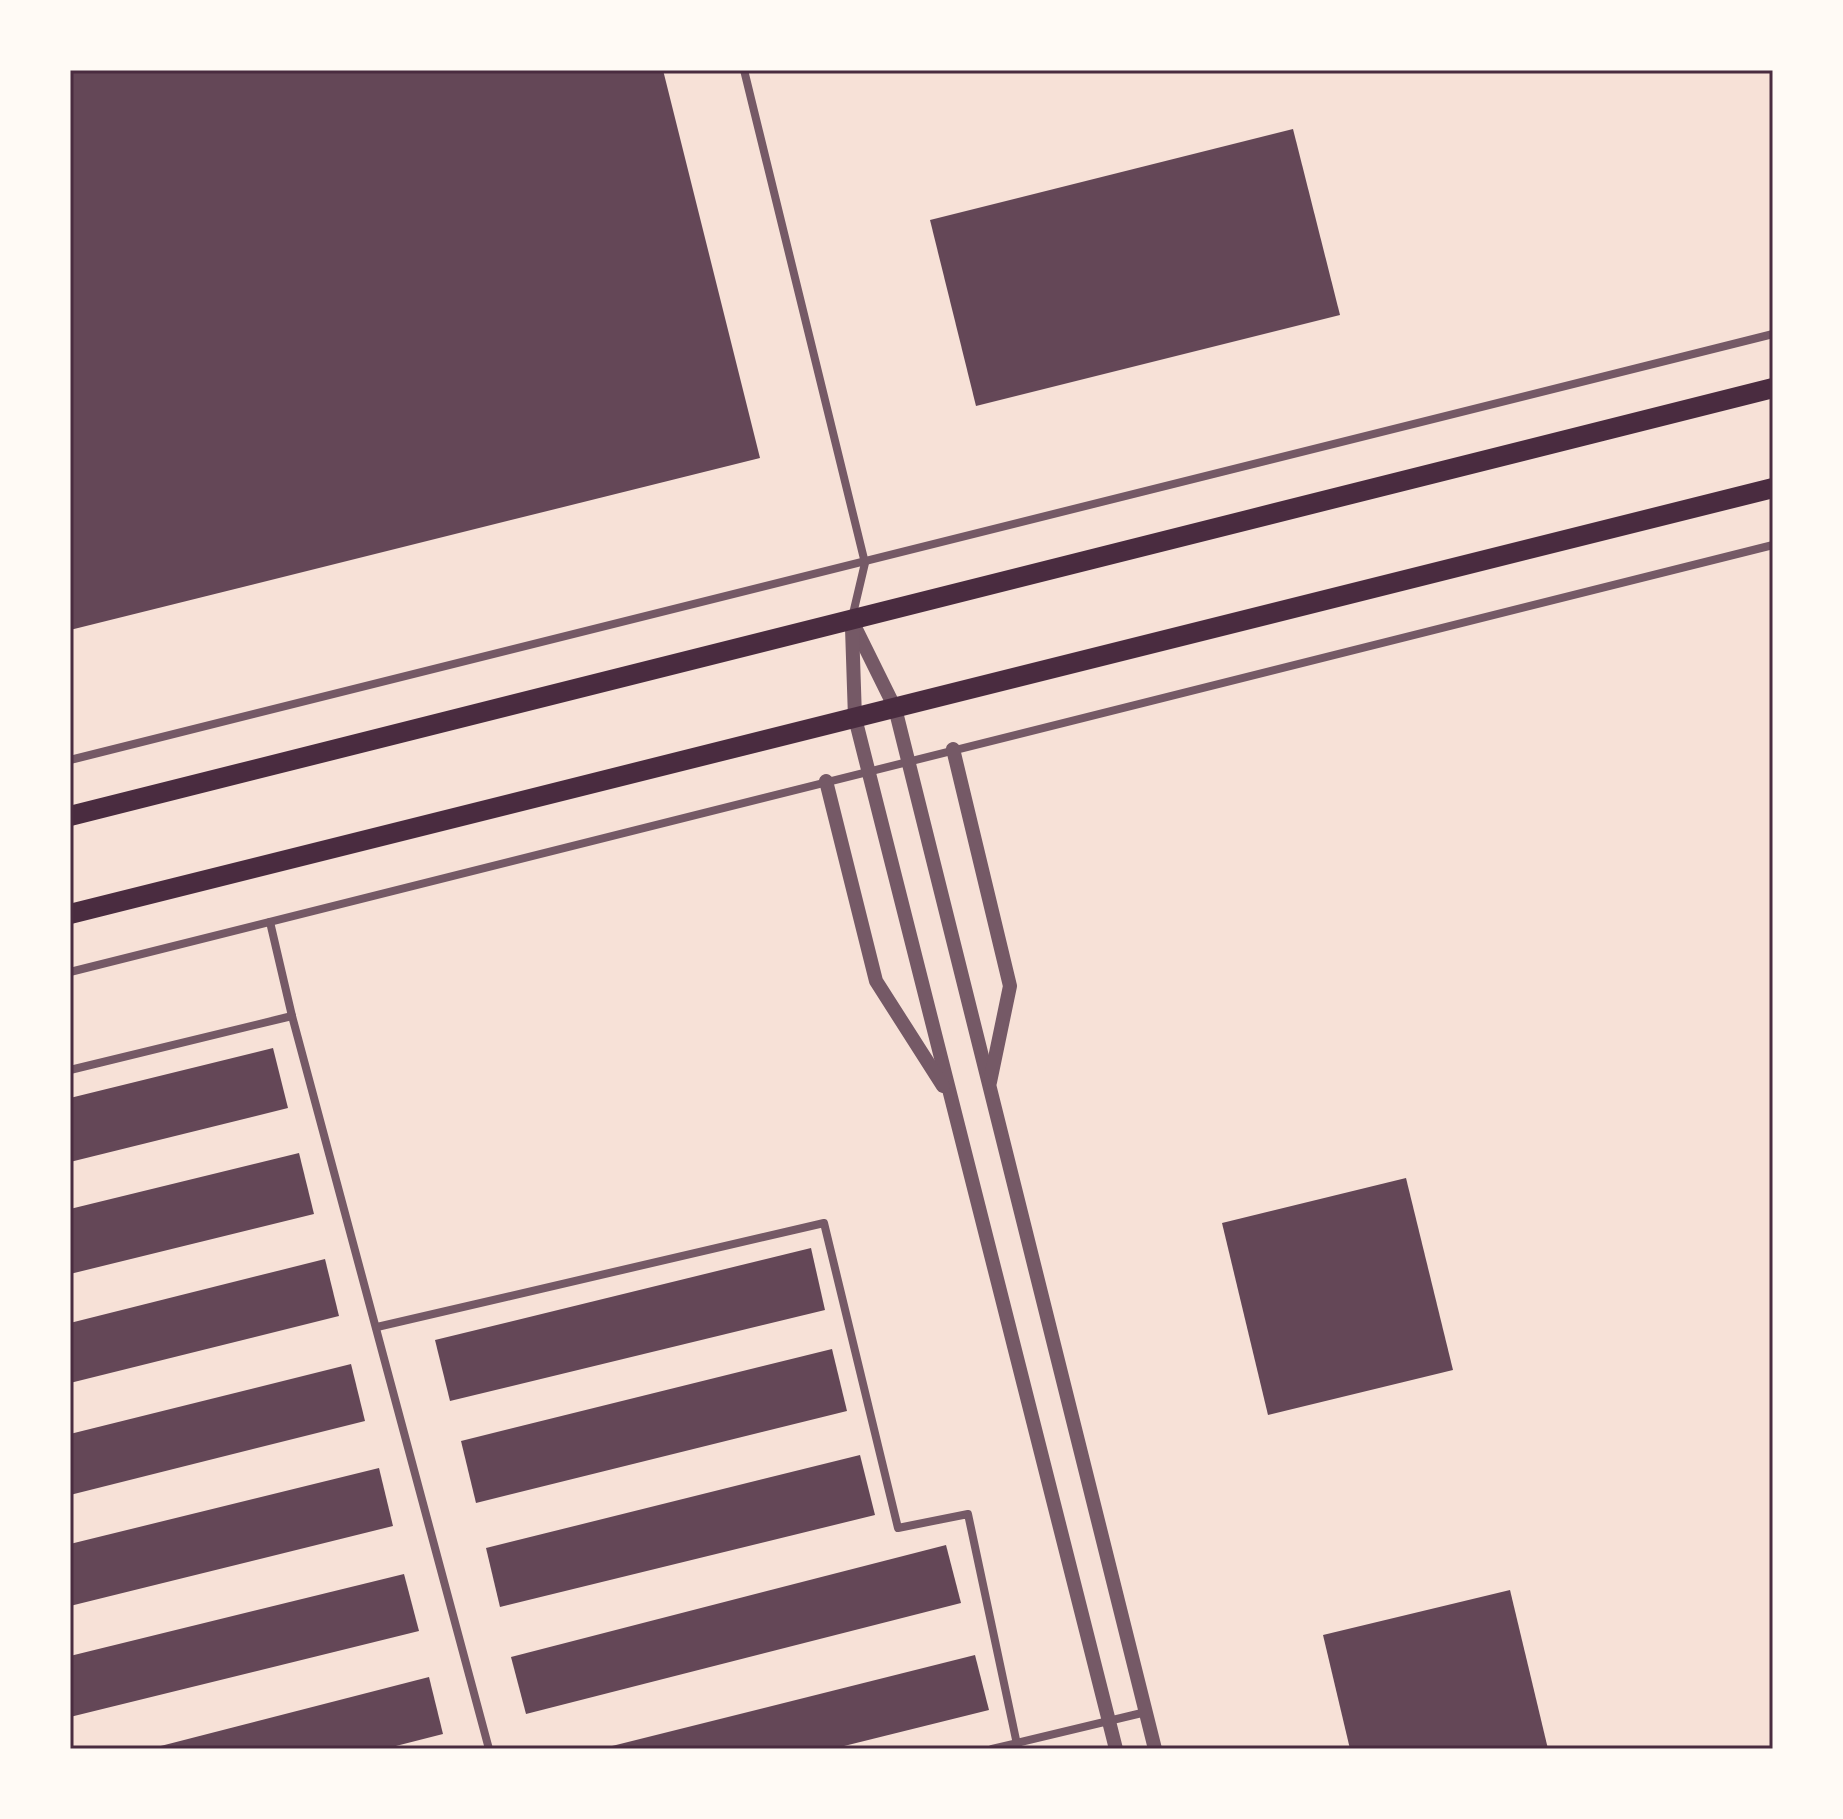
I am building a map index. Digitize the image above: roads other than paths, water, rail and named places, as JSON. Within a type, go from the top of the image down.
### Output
[{"type":"main road","points":[[70,816],[1773,388]]},
{"type":"main road","points":[[70,914],[1773,488]]},
{"type":"street","points":[[744,70],[865,563],[851,619],[855,718],[1116,1749]]},
{"type":"street","points":[[70,760],[1773,334]]},
{"type":"street","points":[[70,972],[1773,545]]},
{"type":"street","points":[[851,619],[895,708],[1155,1749]]},
{"type":"street","points":[[953,749],[1010,986],[989,1087]]},
{"type":"street","points":[[826,781],[876,981],[952,1099]]},
{"type":"street","points":[[270,922],[292,1016],[489,1749]]},
{"type":"street","points":[[70,1070],[292,1016]]},
{"type":"street","points":[[377,1327],[824,1223],[898,1528],[968,1514],[1017,1746]]},
{"type":"street","points":[[992,1749],[1017,1746],[1146,1712]]}]
